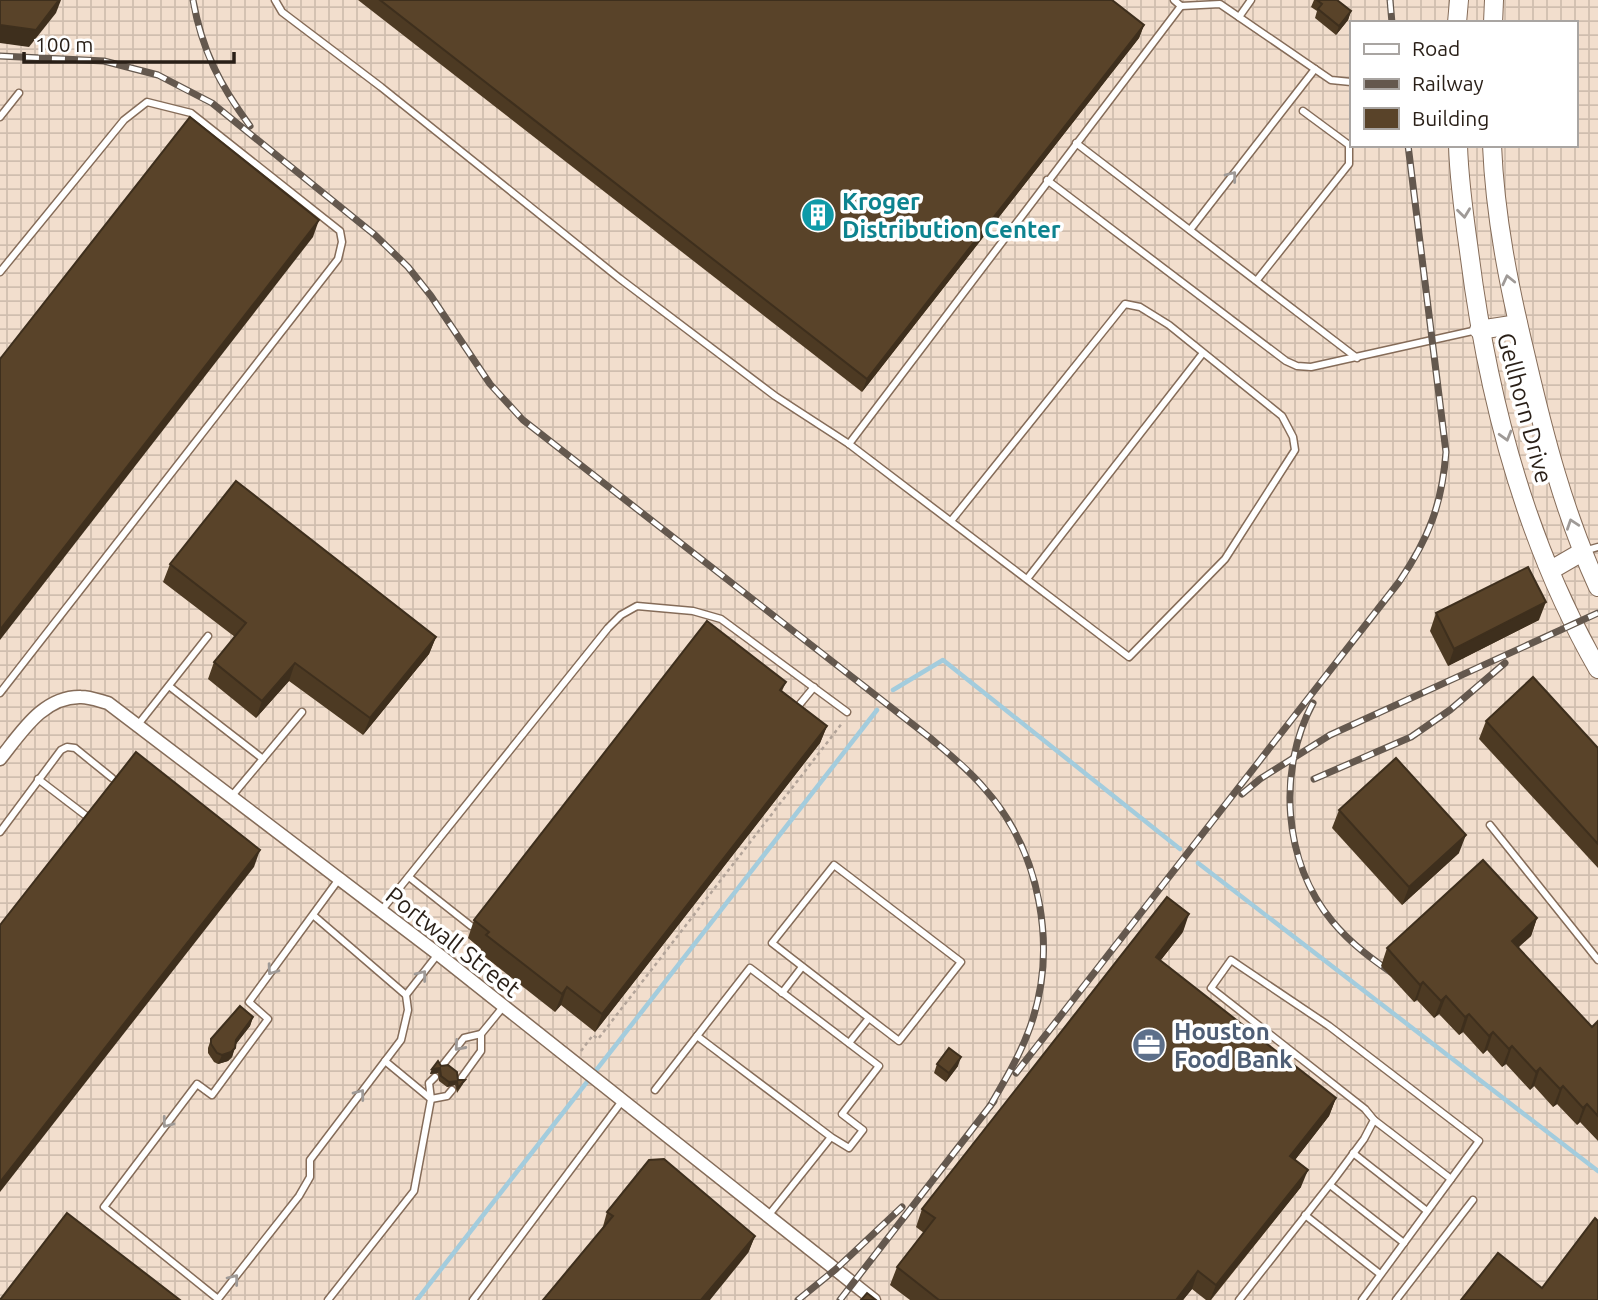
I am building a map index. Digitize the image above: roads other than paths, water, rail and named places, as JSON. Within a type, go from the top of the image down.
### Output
[{"type":"main road","points":[[1457,21],[1459,0]]},
{"type":"main road","points":[[1493,21],[1494,0]]},
{"type":"main road","name":"Gellhorn Drive","points":[[1458,147],[1459,176],[1479,330],[1498,411],[1525,506],[1573,625],[1598,668]]},
{"type":"main road","name":"Gellhorn Drive","points":[[1492,147],[1505,269],[1543,431],[1590,549],[1598,587]]},
{"type":"main road","points":[[1479,330],[1518,324]]},
{"type":"main road","points":[[1550,570],[1590,549]]},
{"type":"street","name":"Portwall Street","points":[[1,757],[39,712],[61,700],[81,697],[108,703],[438,954],[874,1300]]},
{"type":"lane","points":[[275,0],[282,12],[381,87],[619,278],[775,396],[849,444],[1129,657],[1225,559],[1295,450],[1293,437],[1282,416],[1203,353],[1150,313],[1140,307],[1125,304],[951,521]]},
{"type":"lane","points":[[1174,0],[1181,6]]},
{"type":"lane","points":[[1239,17],[1251,0]]},
{"type":"lane","points":[[849,444],[1181,6],[1191,3],[1220,4],[1331,80],[1350,82]]},
{"type":"lane","points":[[1190,230],[1315,69]]},
{"type":"lane","points":[[0,117],[19,93]]},
{"type":"lane","points":[[0,272],[124,121],[147,103],[191,113],[341,231],[342,242],[338,259],[0,692]]},
{"type":"lane","points":[[1257,280],[1349,164],[1349,145],[1303,111]]},
{"type":"lane","points":[[1076,143],[1357,358]]},
{"type":"lane","points":[[1047,180],[1297,366],[1311,367],[1357,358],[1479,330]]},
{"type":"lane","points":[[1027,579],[1203,353]]},
{"type":"lane","points":[[381,911],[608,628],[621,615],[637,606],[693,611],[721,619],[847,712]]},
{"type":"lane","points":[[137,726],[208,636]]},
{"type":"lane","points":[[169,686],[263,759]]},
{"type":"lane","points":[[791,714],[814,687]]},
{"type":"lane","points":[[231,797],[302,712]]},
{"type":"lane","points":[[0,832],[38,779],[61,750],[67,747],[75,748],[112,778]]},
{"type":"lane","points":[[38,779],[85,815]]},
{"type":"lane","points":[[1490,825],[1598,960]]},
{"type":"lane","points":[[834,865],[961,962],[899,1041],[869,1018],[772,943],[834,865]]},
{"type":"lane","points":[[409,877],[471,926]]},
{"type":"lane","points":[[313,915],[406,995],[408,1010],[401,1040],[310,1160],[310,1177],[299,1196],[218,1299],[104,1207],[197,1084],[212,1095],[268,1019],[249,1002],[339,879]]},
{"type":"lane","points":[[406,995],[438,954]]},
{"type":"lane","points":[[1362,1300],[1380,1274],[1451,1180],[1479,1141],[1329,1026],[1231,960],[1211,988],[1451,1180]]},
{"type":"lane","points":[[782,993],[802,967]]},
{"type":"lane","points":[[655,1090],[697,1036],[750,968],[879,1066],[842,1114],[863,1130],[849,1148],[697,1036]]},
{"type":"lane","points":[[442,1066],[464,1038],[481,1034],[503,1007]]},
{"type":"lane","points":[[849,1044],[869,1018]]},
{"type":"lane","points":[[460,1080],[481,1051],[481,1034]]},
{"type":"lane","points":[[385,1061],[431,1099]]},
{"type":"lane","points":[[328,1300],[414,1191],[431,1099],[429,1083],[435,1077]]},
{"type":"lane","points":[[431,1099],[447,1096],[452,1090]]},
{"type":"lane","points":[[473,1300],[622,1101]]},
{"type":"lane","points":[[1239,1300],[1330,1185],[1374,1120]]},
{"type":"lane","points":[[768,1216],[831,1137]]},
{"type":"lane","points":[[1353,1153],[1427,1211]]},
{"type":"lane","points":[[1330,1185],[1404,1243]]},
{"type":"lane","points":[[1396,1300],[1473,1200]]},
{"type":"lane","points":[[1305,1214],[1380,1274]]},
{"type":"waterway","points":[[893,690],[943,660],[1180,849]]},
{"type":"waterway","points":[[417,1300],[877,710]]},
{"type":"waterway","points":[[1198,863],[1598,1171]]},
{"type":"railway","points":[[193,0],[201,35],[214,67],[250,126]]},
{"type":"railway","points":[[1390,0],[1392,21]]},
{"type":"railway","points":[[0,56],[104,61],[158,75],[212,103],[375,235],[408,267],[431,296],[490,384],[523,420],[929,737],[978,781],[1004,813],[1019,841],[1031,871],[1043,935],[1043,967],[1029,1030],[1016,1060],[990,1106]]},
{"type":"railway","points":[[1016,1073],[1399,582],[1426,535],[1441,488],[1446,452],[1408,147]]},
{"type":"railway","points":[[1242,794],[1260,779],[1330,735],[1598,613]]},
{"type":"railway","points":[[1314,779],[1411,737],[1450,710],[1505,663]]},
{"type":"railway","points":[[1313,703],[1301,729],[1290,786],[1295,844],[1303,871],[1316,897],[1339,929],[1398,977]]},
{"type":"railway","points":[[840,1300],[994,1101]]},
{"type":"railway","points":[[798,1300],[836,1269],[902,1207]]},
{"type":"place","name":"Kroger Distribution Center","points":[[818,215]]},
{"type":"place","name":"Houston Food Bank","points":[[1149,1045]]}]
